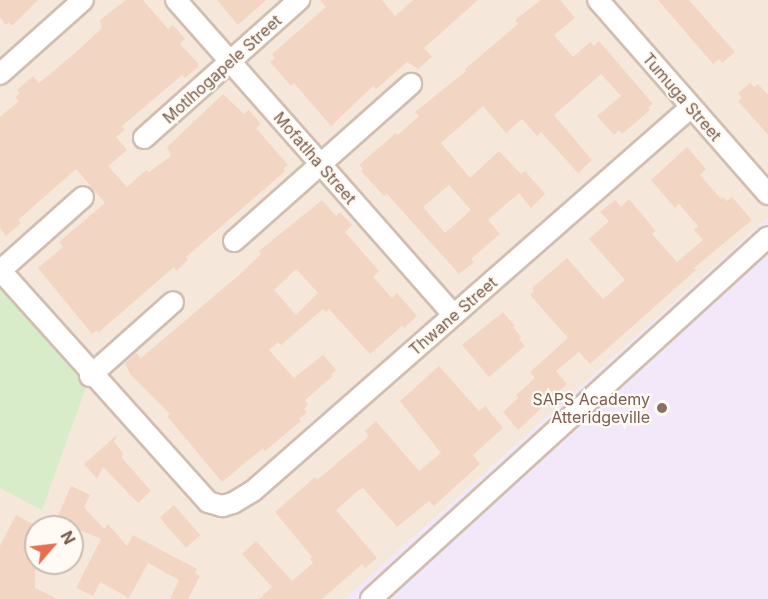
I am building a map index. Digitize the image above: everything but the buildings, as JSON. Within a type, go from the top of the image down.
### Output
[{"type":"street","points":[[0,74],[83,0]]},
{"type":"street","name":"Mofatlha Street","points":[[176,0],[454,315]]},
{"type":"street","name":"Motlhogapele Street","points":[[144,138],[299,0]]},
{"type":"street","name":"Tumuga Street","points":[[598,0],[690,108],[768,194]]},
{"type":"street","points":[[234,241],[411,84]]},
{"type":"street","name":"Thwane Street","points":[[91,375],[208,502],[222,506],[233,503],[253,491],[690,108]]},
{"type":"street","points":[[83,197],[0,270],[91,375],[172,302]]},
{"type":"street","points":[[371,599],[768,237]]},
{"type":"shaded area","points":[[0,0],[768,0],[768,218],[345,599],[0,599]]},
{"type":"shaded area","name":"SAPS Academy Atteridgeville","points":[[768,218],[768,599],[345,599]]},
{"type":"green space","points":[[0,275],[90,376],[42,510],[0,488]]},
{"type":"place","name":"SAPS Academy Atteridgeville","points":[[662,408]]}]
